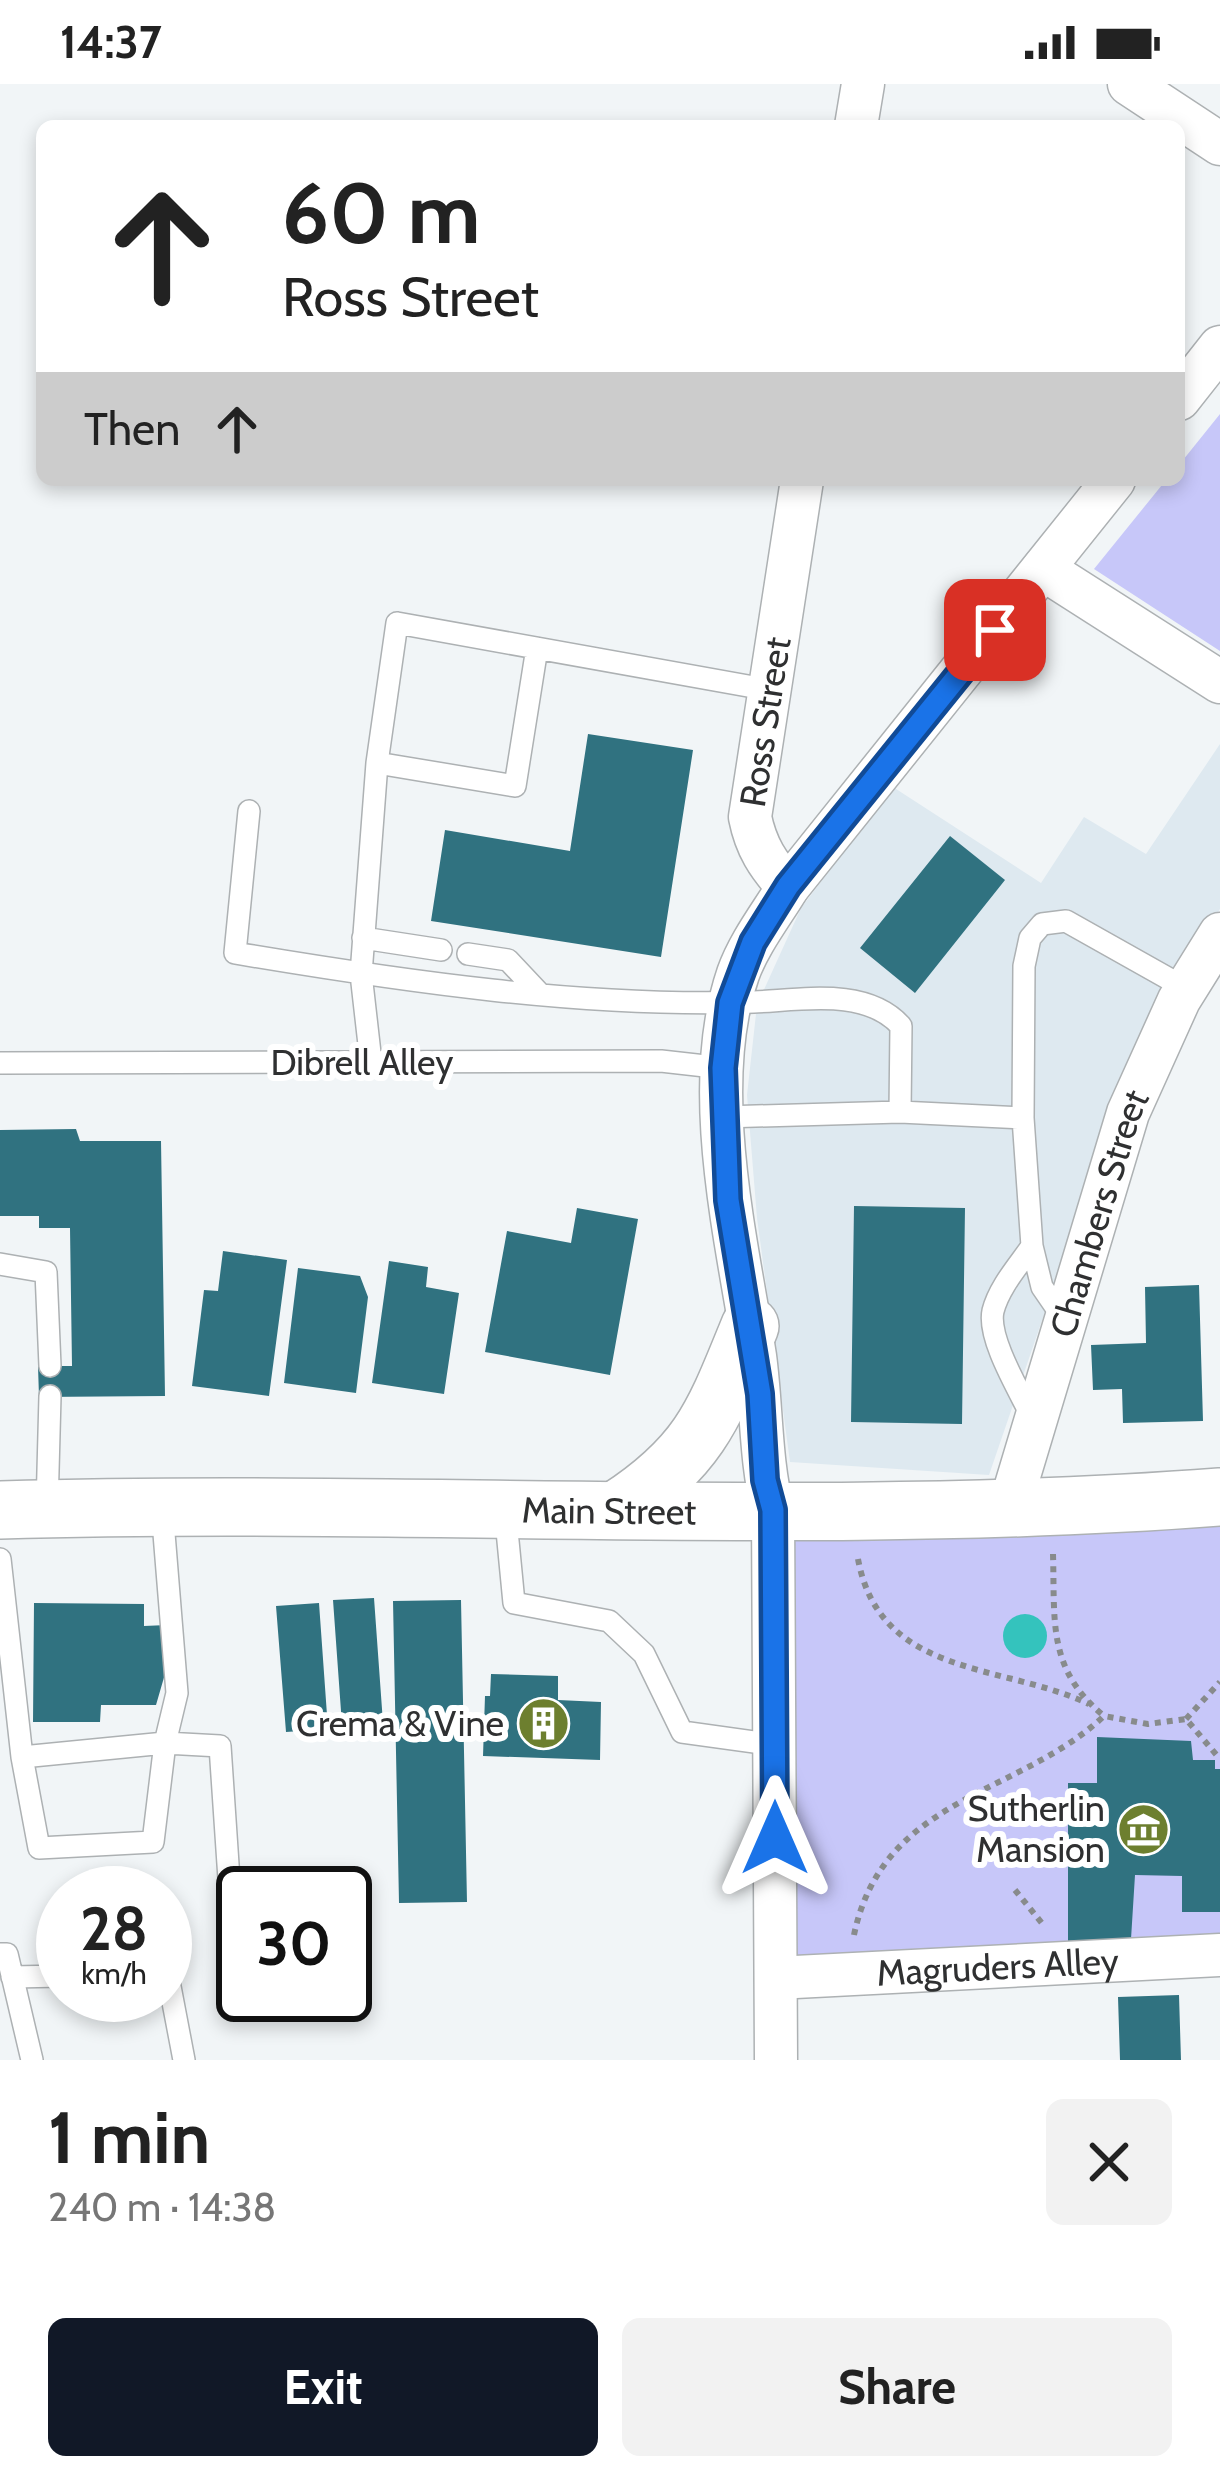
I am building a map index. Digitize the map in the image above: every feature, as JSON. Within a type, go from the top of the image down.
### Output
[{"type":"main road","points":[[618,1510],[690,1452],[718,1406],[750,1326]]},
{"type":"main road","name":"Main Street","points":[[23,1509],[1009,1509],[1220,1497]]},
{"type":"street","points":[[857,120],[863,84]]},
{"type":"street","points":[[1129,84],[1183,120]]},
{"type":"street","points":[[1185,122],[1220,145]]},
{"type":"street","points":[[1185,391],[1220,347]]},
{"type":"street","name":"Ross Street","points":[[788,886],[755,843],[750,817],[801,486]]},
{"type":"street","points":[[776,2060],[773,1510],[765,1480],[760,1394],[728,1200],[723,1068],[730,1003],[753,942],[788,886],[1109,486]]},
{"type":"street","points":[[1043,569],[1220,682]]},
{"type":"street","name":"Chambers Street","points":[[1009,1509],[1128,1113],[1186,989],[1220,934]]},
{"type":"street","name":"Magruders Alley","points":[[776,1978],[1220,1955]]},
{"type":"lane","points":[[371,1062],[361,974],[363,938],[377,763],[397,623],[770,690]]},
{"type":"lane","points":[[377,763],[515,786],[537,648]]},
{"type":"lane","points":[[250,811],[236,953],[361,974],[540,994],[730,1003],[843,998],[888,1012],[901,1026],[900,1112]]},
{"type":"lane","points":[[1064,1319],[1042,1287],[1032,1246],[1023,1118],[1024,978],[1030,938],[1042,924],[1066,921],[1186,989]]},
{"type":"lane","points":[[363,938],[441,950]]},
{"type":"lane","points":[[468,954],[508,960],[540,994]]},
{"type":"lane","name":"Dibrell Alley","points":[[0,1063],[661,1061],[723,1068]]},
{"type":"lane","points":[[724,1117],[900,1112],[1023,1118]]},
{"type":"lane","points":[[1032,1246],[1000,1294],[992,1315],[1000,1351],[1034,1422]]},
{"type":"lane","points":[[0,1264],[46,1272],[50,1366]]},
{"type":"lane","points":[[23,1509],[50,1396]]},
{"type":"lane","points":[[0,1559],[22,1757],[39,1848],[152,1842],[177,1693],[162,1509]]},
{"type":"lane","points":[[505,1509],[514,1604],[608,1621],[644,1654],[682,1732],[775,1745]]},
{"type":"lane","points":[[22,1757],[165,1743],[220,1746],[228,1866]]},
{"type":"lane","points":[[0,1954],[7,1954],[32,2060]]},
{"type":"lane","points":[[12,1977],[36,1977]]},
{"type":"lane","points":[[177,2022],[184,2060]]},
{"type":"path","points":[[1053,1553],[1057,1645],[1071,1684],[1104,1716],[1148,1724],[1186,1719],[1220,1682]]},
{"type":"path","points":[[859,1559],[864,1590],[880,1617],[900,1635],[974,1671],[1063,1691],[1089,1704]]},
{"type":"path","points":[[850,1974],[860,1908],[886,1862],[908,1839],[978,1789],[1059,1750],[1104,1716]]},
{"type":"path","points":[[1186,1719],[1220,1759]]},
{"type":"shaded area","points":[[1220,414],[1220,651],[1094,569],[1161,486],[1185,486],[1185,458]]},
{"type":"shaded area","points":[[1220,744],[1220,909],[1195,947],[1084,1198],[989,1475],[790,1462],[757,1218],[747,1095],[757,1005],[801,908],[893,787],[1041,883],[1084,817],[1146,854]]},
{"type":"shaded area","points":[[1220,1497],[1220,1966],[776,1978],[773,1511]]},
{"type":"shaded area","points":[[1025,1614],[1041,1620],[1047,1636],[1041,1652],[1025,1658],[1009,1652],[1003,1636],[1009,1620]]},
{"type":"building","points":[[588,734],[693,750],[661,957],[431,921],[445,830],[570,851]]},
{"type":"building","points":[[950,836],[1005,880],[915,993],[860,948]]},
{"type":"building","points":[[76,1129],[80,1141],[161,1141],[165,1396],[39,1397],[38,1366],[72,1366],[70,1228],[39,1228],[39,1216],[0,1216],[0,1130]]},
{"type":"building","points":[[854,1206],[965,1208],[962,1424],[851,1422]]},
{"type":"building","points":[[577,1208],[638,1219],[610,1375],[485,1352],[507,1231],[571,1243]]},
{"type":"building","points":[[223,1251],[287,1260],[269,1396],[192,1386],[204,1290],[218,1291]]},
{"type":"building","points":[[389,1261],[428,1267],[426,1287],[459,1293],[444,1394],[372,1383]]},
{"type":"building","points":[[298,1268],[360,1276],[368,1297],[356,1393],[284,1383]]},
{"type":"building","points":[[1199,1285],[1203,1421],[1123,1423],[1122,1389],[1093,1390],[1091,1345],[1146,1343],[1145,1287]]},
{"type":"building","points":[[374,1598],[383,1723],[342,1725],[333,1600]]},
{"type":"building","points":[[461,1600],[467,1902],[399,1903],[393,1601]]},
{"type":"building","points":[[34,1603],[144,1604],[144,1626],[167,1625],[167,1667],[156,1705],[101,1705],[100,1722],[33,1722]]},
{"type":"building","points":[[319,1603],[328,1729],[286,1732],[276,1606]]},
{"type":"building","name":"Crema & Vine","points":[[491,1674],[558,1676],[558,1700],[601,1702],[600,1760],[483,1756],[485,1696],[490,1696]]},
{"type":"building","name":"Sutherlin Mansion","points":[[1097,1737],[1191,1741],[1193,1760],[1215,1760],[1215,1769],[1220,1769],[1220,1912],[1182,1912],[1182,1876],[1135,1875],[1131,1939],[1068,1941],[1068,1783],[1097,1783]]},
{"type":"building","points":[[1179,1995],[1181,2060],[1120,2060],[1118,1997]]},
{"type":"place","name":"Crema & Vine","points":[[543,1723]]},
{"type":"place","name":"Sutherlin Mansion","points":[[1144,1829]]},
{"type":"route","points":[[775,1838],[773,1510],[765,1480],[760,1394],[728,1200],[723,1068],[730,1003],[753,942],[788,886],[995,630]]}]
